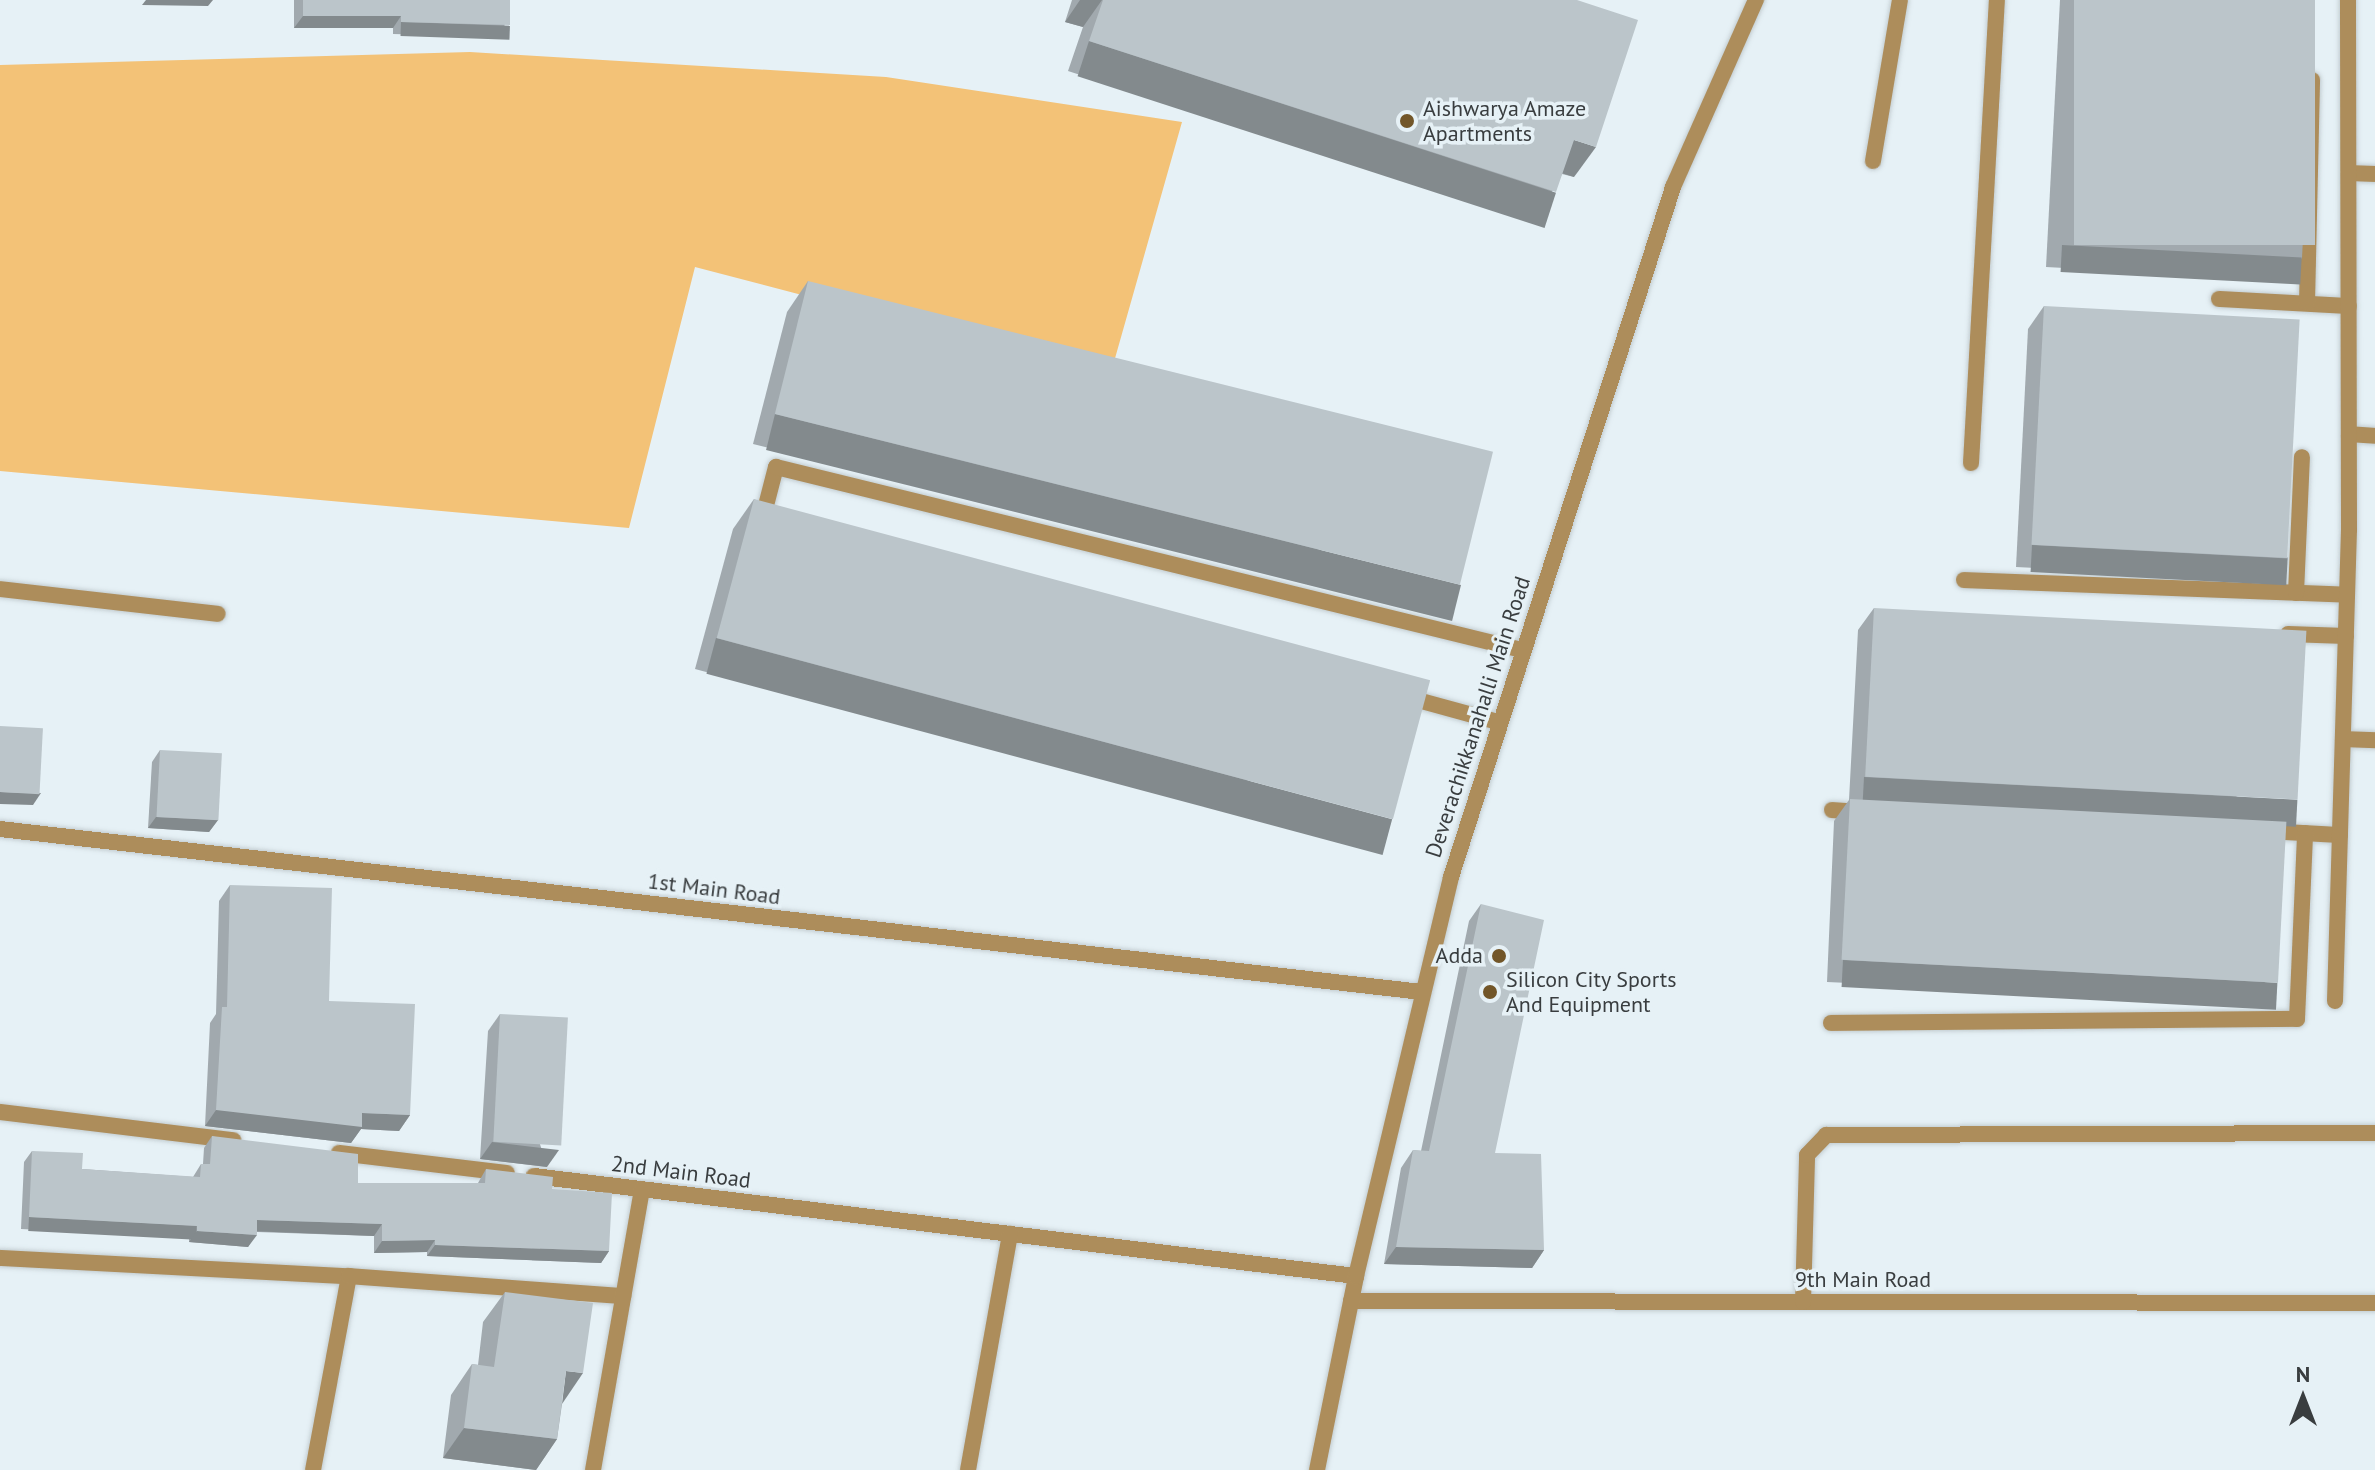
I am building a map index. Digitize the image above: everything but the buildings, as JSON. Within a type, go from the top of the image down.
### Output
[{"type":"street","name":"Deverachikkanahalli Main Road","points":[[1317,1470],[1356,1276],[1451,877],[1498,722],[1673,187],[1756,0]]},
{"type":"street","points":[[1873,161],[1900,0]]},
{"type":"street","points":[[1971,463],[1997,0]]},
{"type":"street","points":[[2335,1001],[2347,595],[2348,0]]},
{"type":"street","points":[[2307,303],[2312,80]]},
{"type":"street","points":[[2349,173],[2375,174]]},
{"type":"street","points":[[2219,299],[2349,306]]},
{"type":"street","points":[[2349,434],[2375,436]]},
{"type":"street","points":[[2296,593],[2302,457]]},
{"type":"street","points":[[777,527],[761,523],[776,467],[1522,650]]},
{"type":"street","points":[[1964,580],[2347,595]]},
{"type":"street","points":[[0,589],[218,614]]},
{"type":"street","points":[[2266,633],[2346,636]]},
{"type":"street","points":[[1391,693],[1498,722]]},
{"type":"street","points":[[2343,739],[2375,740]]},
{"type":"street","points":[[1832,810],[1880,812]]},
{"type":"street","name":"1st Main Road","points":[[0,829],[1422,992]]},
{"type":"street","points":[[2242,830],[2340,835]]},
{"type":"street","points":[[1831,1023],[2297,1019],[2305,833]]},
{"type":"street","points":[[0,1112],[253,1142]]},
{"type":"street","points":[[1803,1302],[1807,1155],[1826,1135],[2375,1133]]},
{"type":"street","name":"2nd Main Road","points":[[316,1150],[1356,1276]]},
{"type":"street","points":[[593,1470],[642,1189]]},
{"type":"street","points":[[968,1470],[1010,1234]]},
{"type":"street","points":[[0,1258],[349,1276],[623,1296]]},
{"type":"street","points":[[313,1470],[349,1276]]},
{"type":"street","name":"9th Main Road","points":[[1351,1301],[2375,1303]]},
{"type":"shaded area","points":[[470,52],[886,77],[1182,122],[1110,376],[695,267],[629,528],[0,471],[0,65]]},
{"type":"place","name":"Aishwarya Amaze Apartments","points":[[1407,121]]},
{"type":"place","name":"Adda","points":[[1499,956]]},
{"type":"place","name":"Silicon City Sports And Equipment","points":[[1490,992]]}]
